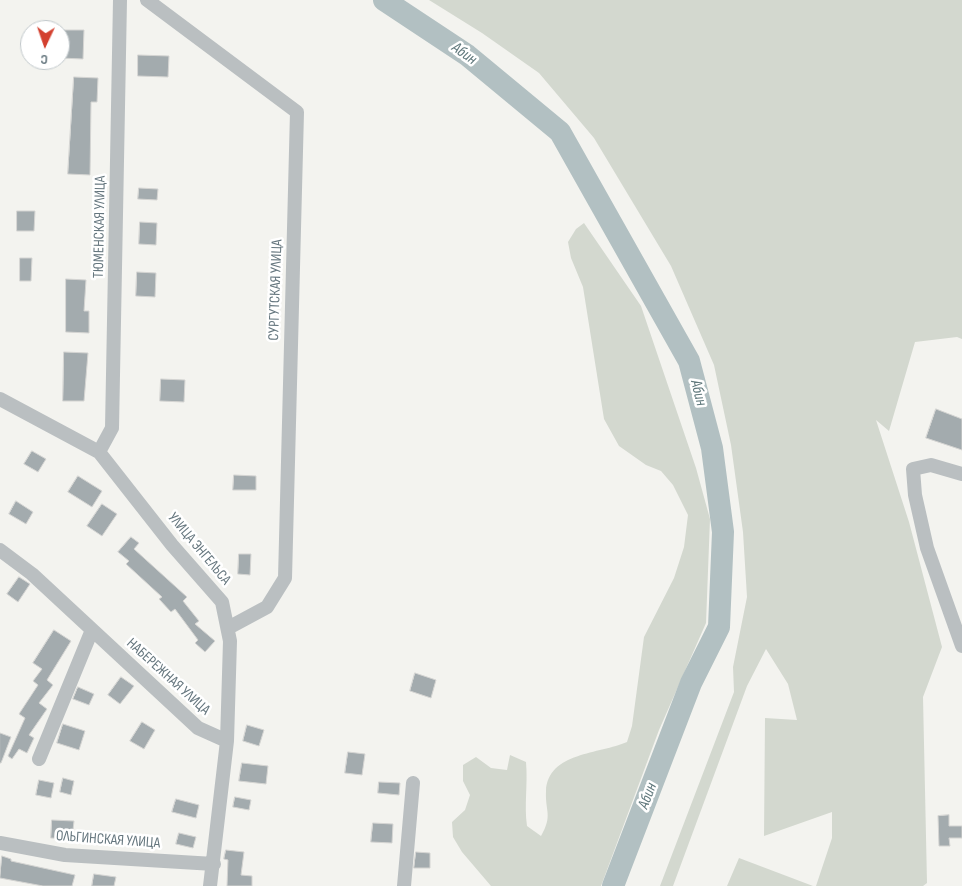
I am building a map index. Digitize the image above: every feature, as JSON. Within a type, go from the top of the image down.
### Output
[{"type":"street","name":"ТЮМЕНСКАЯ УЛИЦА","points":[[99,452],[112,428],[120,0]]},
{"type":"street","name":"СУРГУТСКАЯ УЛИЦА","points":[[147,0],[297,112],[284,578],[267,607],[228,628]]},
{"type":"street","name":"УЛИЦА ЭНГЕЛЬСА","points":[[0,399],[99,452],[172,545],[222,602],[230,641],[227,741],[210,886]]},
{"type":"street","points":[[962,474],[931,465],[913,469],[915,495],[927,548],[962,646]]},
{"type":"street","name":"НАБЕРЕЖНАЯ УЛИЦА","points":[[0,550],[32,574],[198,728],[227,741]]},
{"type":"street","points":[[39,759],[92,630]]},
{"type":"street","points":[[404,886],[413,783]]},
{"type":"street","name":"ОЛЬГИНСКАЯ УЛИЦА","points":[[0,843],[65,855],[214,864]]},
{"type":"shaded area","points":[[429,0],[962,0],[962,339],[957,337],[915,342],[889,431],[876,420],[909,522],[942,647],[923,697],[927,883],[923,886],[816,886],[832,838],[832,812],[764,836],[765,718],[797,720],[788,684],[766,649],[747,686],[673,886],[660,886],[734,692],[733,667],[747,597],[743,532],[731,445],[714,365],[671,266],[594,138],[539,73],[482,33]]},
{"type":"shaded area","points":[[584,223],[641,306],[696,468],[710,519],[706,623],[659,730],[601,886],[491,886],[462,852],[453,837],[452,822],[465,810],[470,795],[463,781],[463,765],[476,757],[491,768],[507,770],[510,755],[526,762],[527,826],[541,836],[548,818],[546,791],[549,778],[556,769],[577,756],[627,742],[632,726],[644,637],[674,578],[684,547],[688,515],[673,485],[661,471],[646,465],[619,446],[604,419],[583,287],[571,258],[568,242],[576,229]]},
{"type":"shaded area","points":[[739,858],[813,886],[727,886]]},
{"type":"building","points":[[70,30],[84,30],[83,59],[70,58]]},
{"type":"building","points":[[138,55],[169,56],[168,77],[138,76]]},
{"type":"building","points":[[74,77],[98,78],[97,102],[91,102],[90,175],[68,174]]},
{"type":"building","points":[[139,188],[158,189],[157,200],[138,199]]},
{"type":"building","points":[[17,211],[35,211],[34,231],[17,231]]},
{"type":"building","points":[[140,222],[157,223],[156,245],[139,244]]},
{"type":"building","points":[[20,258],[32,258],[31,281],[20,281]]},
{"type":"building","points":[[137,272],[156,273],[155,297],[136,296]]},
{"type":"building","points":[[66,279],[86,280],[84,311],[89,311],[89,333],[66,332]]},
{"type":"building","points":[[64,352],[88,353],[84,401],[63,401]]},
{"type":"building","points":[[161,379],[185,380],[184,402],[160,401]]},
{"type":"building","points":[[936,409],[962,419],[962,450],[926,438]]},
{"type":"building","points":[[32,451],[46,459],[38,472],[24,464]]},
{"type":"building","points":[[234,475],[256,476],[256,490],[233,490]]},
{"type":"building","points":[[78,476],[102,491],[92,507],[68,492]]},
{"type":"building","points":[[16,501],[33,512],[26,524],[9,514]]},
{"type":"building","points":[[102,504],[117,514],[102,536],[87,526]]},
{"type":"building","points":[[131,537],[139,543],[134,549],[187,597],[183,601],[199,621],[195,624],[215,641],[205,652],[195,643],[198,640],[175,609],[171,612],[159,599],[162,597],[126,564],[129,561],[118,552]]},
{"type":"building","points":[[239,554],[251,554],[250,575],[238,574]]},
{"type":"building","points":[[19,577],[30,584],[18,602],[7,594]]},
{"type":"building","points":[[54,630],[71,641],[47,680],[53,685],[39,703],[47,709],[29,735],[34,738],[27,753],[19,749],[12,759],[8,756],[25,718],[19,714],[38,685],[33,681],[42,669],[33,663]]},
{"type":"building","points":[[415,673],[436,680],[431,698],[410,691]]},
{"type":"building","points":[[121,677],[134,686],[120,704],[108,695]]},
{"type":"building","points":[[78,687],[94,694],[89,705],[73,699]]},
{"type":"building","points":[[142,722],[155,730],[144,749],[130,741]]},
{"type":"building","points":[[63,724],[85,731],[79,750],[57,743]]},
{"type":"building","points":[[247,725],[264,730],[259,746],[243,741]]},
{"type":"building","points":[[0,733],[11,737],[1,763],[0,763]]},
{"type":"building","points":[[348,752],[365,754],[362,775],[345,773]]},
{"type":"building","points":[[242,763],[268,766],[266,784],[239,781]]},
{"type":"building","points":[[63,778],[74,781],[71,795],[60,792]]},
{"type":"building","points":[[39,780],[54,783],[51,798],[36,795]]},
{"type":"building","points":[[379,782],[400,783],[399,795],[378,793]]},
{"type":"building","points":[[235,797],[251,800],[249,810],[233,807]]},
{"type":"building","points":[[176,799],[199,805],[196,818],[172,812]]},
{"type":"building","points":[[949,815],[949,826],[962,826],[962,838],[949,838],[950,846],[939,846],[938,816]]},
{"type":"building","points":[[52,820],[74,821],[72,839],[51,838]]},
{"type":"building","points":[[373,823],[393,824],[392,843],[371,842]]},
{"type":"building","points":[[179,833],[196,837],[193,848],[176,844]]},
{"type":"building","points":[[226,850],[244,852],[241,875],[252,876],[252,886],[227,886],[228,860],[224,859]]},
{"type":"building","points":[[416,852],[430,853],[430,868],[414,868]]},
{"type":"building","points":[[2,856],[11,859],[11,861],[75,875],[72,886],[43,886],[0,878]]},
{"type":"building","points":[[94,874],[116,877],[114,886],[92,886]]},
{"type":"waterway","name":"Абин","points":[[384,0],[467,55],[560,132],[689,361],[712,448],[723,532],[719,627],[691,683],[613,886]]}]
